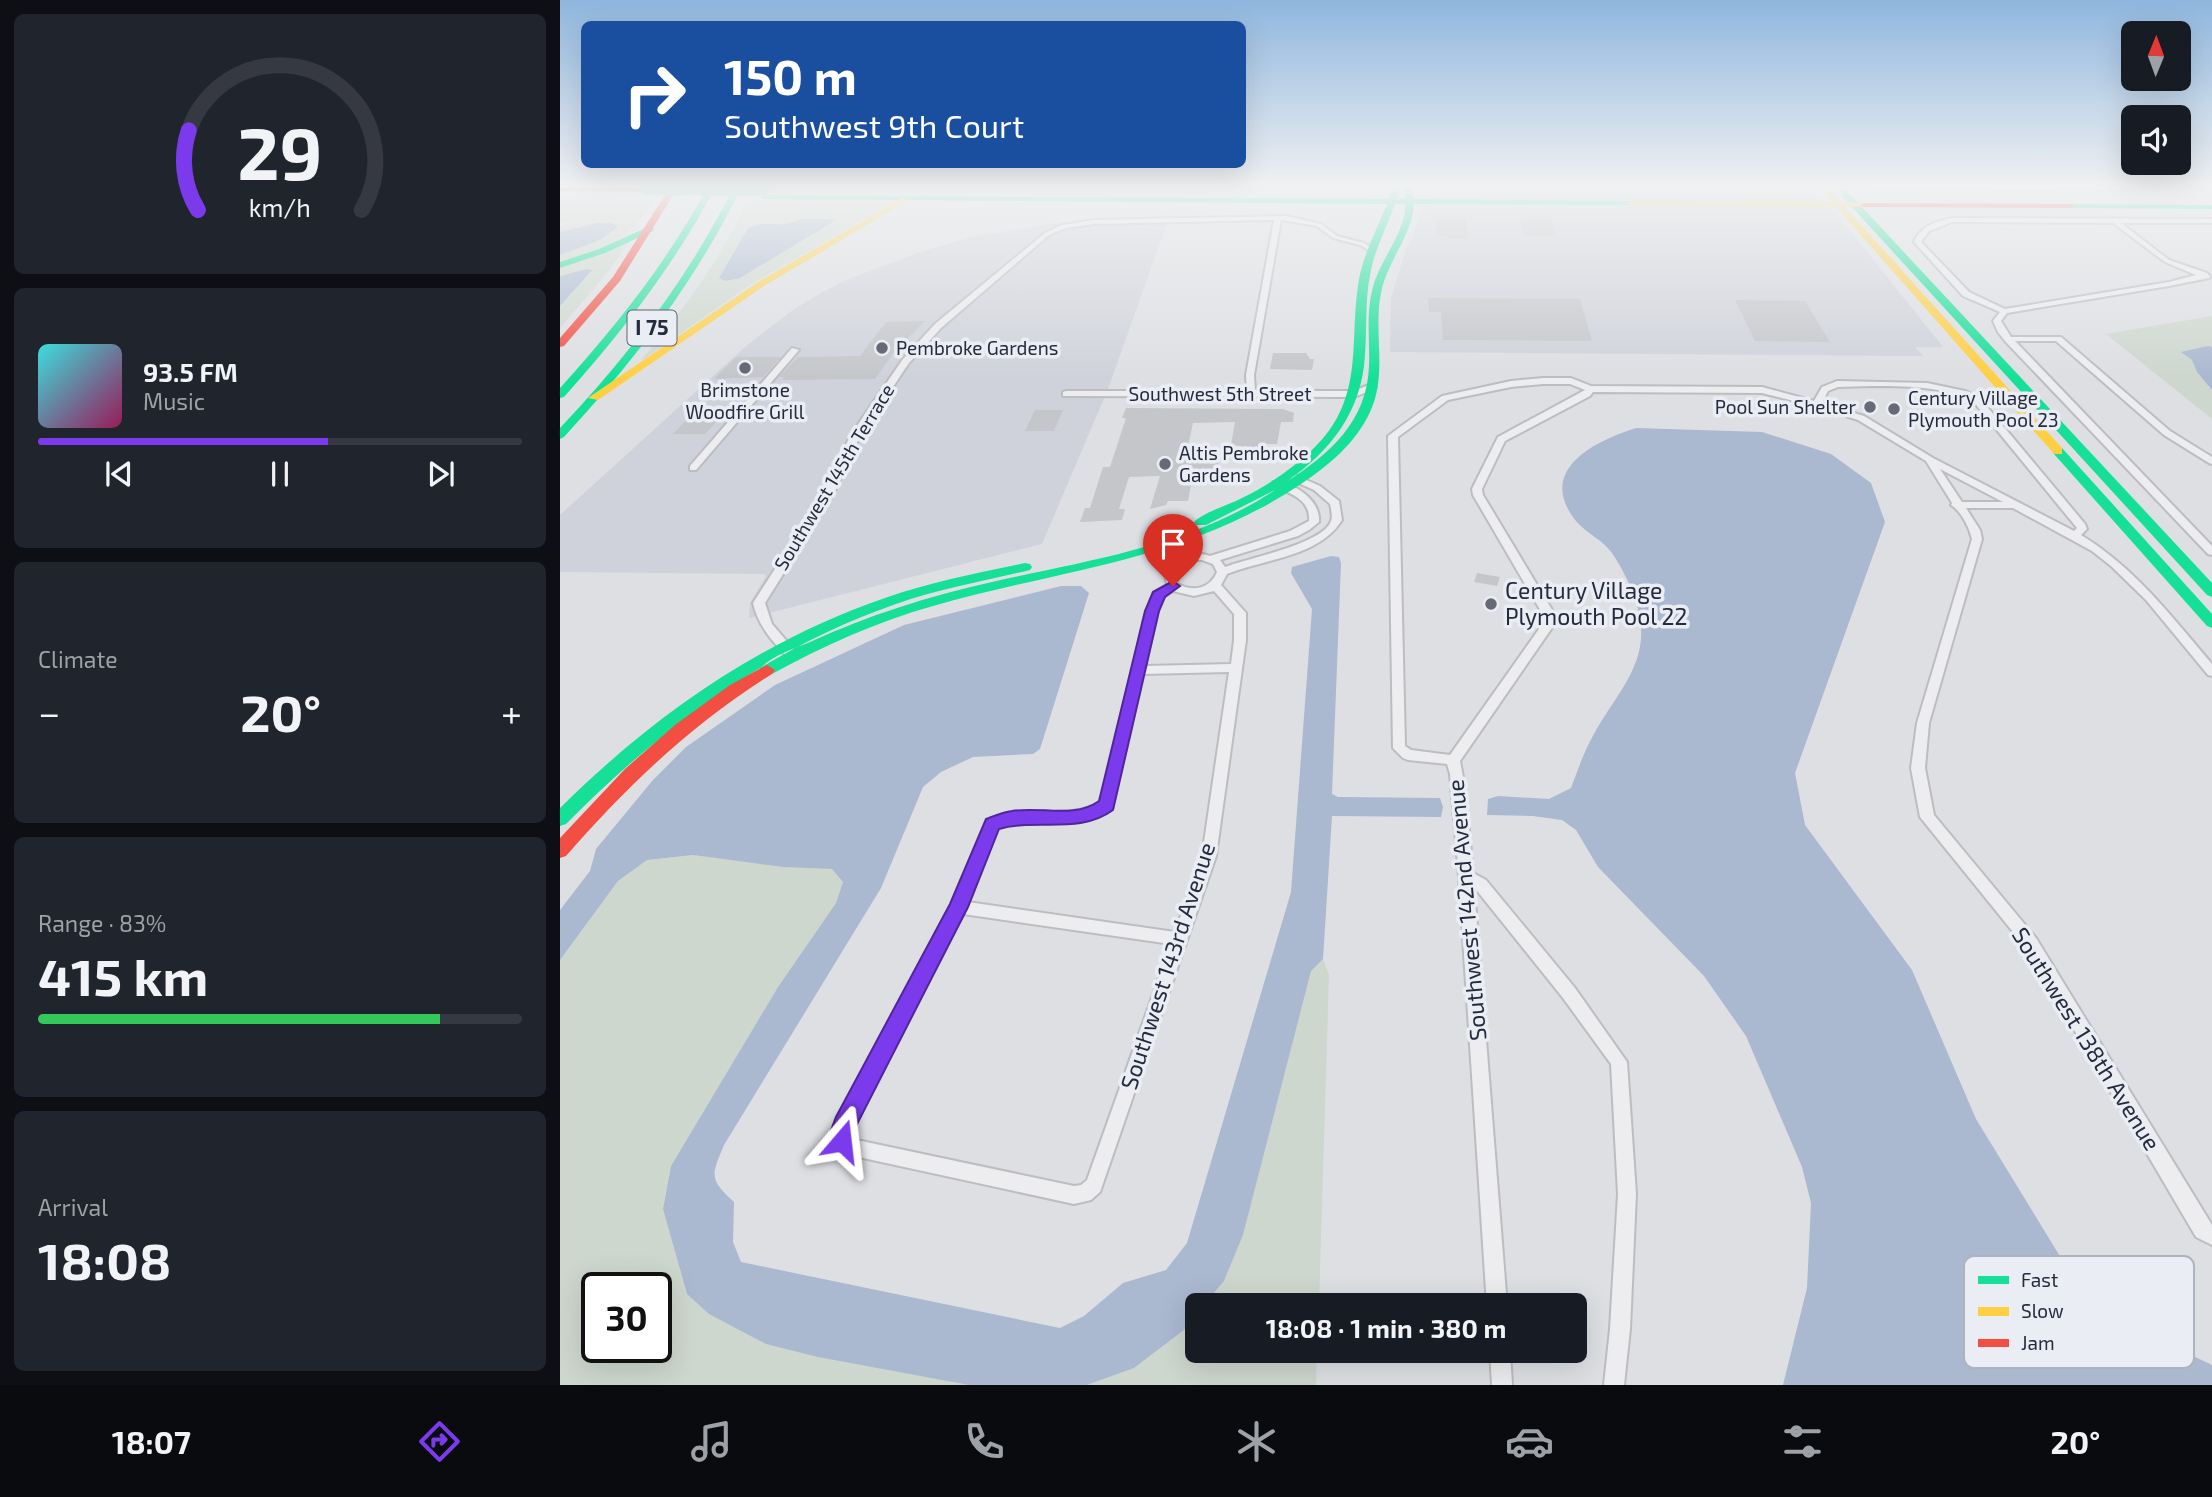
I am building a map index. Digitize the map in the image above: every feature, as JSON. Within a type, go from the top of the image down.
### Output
[{"type":"main road","points":[[560,265],[607,249]]},
{"type":"main road","name":"I 75","points":[[560,344],[617,279],[637,249]]},
{"type":"main road","points":[[560,379],[647,276],[665,249]]},
{"type":"main road","points":[[560,395],[603,348],[678,249]]},
{"type":"main road","name":"I 75","points":[[560,435],[653,327],[707,249]]},
{"type":"main road","points":[[594,398],[761,284],[821,249]]},
{"type":"main road","points":[[1289,483],[1350,410],[1354,394],[1367,261],[1373,249]]},
{"type":"main road","points":[[560,851],[618,784],[657,749],[788,651],[833,622],[889,601],[953,583],[1134,544],[1181,530],[1219,516],[1289,483],[1340,447],[1360,422],[1370,401],[1378,284],[1393,249]]},
{"type":"main road","points":[[1885,249],[2212,623]]},
{"type":"main road","points":[[1889,249],[2212,592]]},
{"type":"main road","points":[[560,819],[591,784],[673,715],[729,677],[788,651]]},
{"type":"street","name":"Southwest 145th Terrace","points":[[788,651],[760,613],[761,596],[829,494],[844,456],[868,415],[906,361],[938,326],[1030,249]]},
{"type":"street","points":[[1251,394],[1250,375],[1273,249]]},
{"type":"street","points":[[1923,249],[1966,294],[2004,312]]},
{"type":"street","points":[[2151,249],[2168,261],[2208,276]]},
{"type":"street","points":[[2208,276],[2004,312],[1999,316],[1997,324],[2008,339],[2212,552]]},
{"type":"street","points":[[2008,339],[2058,339],[2166,433],[2212,461]]},
{"type":"street","points":[[693,468],[795,350]]},
{"type":"street","name":"Southwest 142nd Avenue","points":[[1496,1293],[1457,772],[1453,760],[1408,755],[1399,748],[1393,436],[1438,402],[1453,396],[1511,384],[1556,381],[1572,381],[1590,389]]},
{"type":"street","points":[[1816,404],[1825,389],[1831,385],[1941,386],[1960,390],[1976,399],[2081,526],[2082,529],[2075,536]]},
{"type":"street","name":"Southwest 5th Street","points":[[1066,394],[1354,394],[1372,387]]},
{"type":"street","points":[[1453,760],[1550,622],[1522,568],[1479,498],[1477,489],[1501,439],[1587,394],[1590,389]]},
{"type":"street","name":"Southwest 138th Avenue","points":[[1590,389],[1754,389],[1861,418],[1929,459],[1956,505],[1975,530],[1977,539],[1923,723],[1919,768],[1927,817],[2031,943],[2203,1230],[2212,1236]]},
{"type":"street","points":[[1929,459],[2105,553],[2124,569],[2212,672]]},
{"type":"street","points":[[1212,559],[1229,551],[1308,528],[1314,522],[1316,510],[1289,483]]},
{"type":"street","points":[[1173,586],[1187,592],[1198,592],[1237,565],[1323,537],[1337,520],[1335,503],[1317,488],[1289,483]]},
{"type":"street","points":[[1956,505],[2016,506]]},
{"type":"street","points":[[1173,586],[1170,575],[1181,562],[1193,557],[1217,562],[1219,578]]},
{"type":"street","name":"Southwest 143rd Avenue","points":[[959,907],[844,1125],[842,1141],[846,1147],[853,1149],[1074,1195],[1085,1194],[1094,1185],[1209,856],[1236,668],[1240,613],[1219,578]]},
{"type":"street","points":[[1173,586],[1158,595],[1107,805],[1094,815],[1078,818],[998,820],[989,830],[959,907],[1180,939]]},
{"type":"street","points":[[1138,670],[1236,668]]},
{"type":"street","points":[[1466,876],[1481,884],[1569,993],[1619,1062],[1627,1194],[1620,1329],[1614,1385]]},
{"type":"street","points":[[1501,1363],[1502,1385]]},
{"type":"shaded area","points":[[577,249],[598,249],[560,262],[560,255]]},
{"type":"shaded area","points":[[607,249],[625,249],[560,328],[560,306],[571,294],[586,269],[560,276],[560,267]]},
{"type":"shaded area","points":[[722,249],[737,249],[721,280],[740,278],[788,249],[813,249],[747,287],[640,362],[699,285]]},
{"type":"shaded area","points":[[932,249],[1158,249],[1108,389],[1042,544],[749,618],[750,603],[766,576],[764,574],[560,572],[560,515],[745,347],[790,312],[819,294],[849,279]]},
{"type":"shaded area","points":[[1406,249],[1864,249],[1943,347],[1915,347],[1923,356],[1390,352],[1391,298]]},
{"type":"shaded area","points":[[2212,316],[2212,419],[2106,334]]},
{"type":"shaded area","points":[[693,855],[783,867],[833,869],[843,882],[836,903],[778,987],[671,1166],[663,1209],[687,1294],[766,1344],[969,1385],[560,1385],[560,960],[618,881],[647,860]]},
{"type":"shaded area","points":[[1323,959],[1329,975],[1319,1293],[1214,1293],[1224,1281],[1243,1235],[1311,970]]},
{"type":"shaded area","points":[[1184,1330],[1185,1363],[1317,1363],[1316,1385],[1087,1385],[1134,1368]]},
{"type":"water","points":[[560,249],[577,249],[560,255]]},
{"type":"water","points":[[736,249],[789,249],[740,278],[725,281],[719,278]]},
{"type":"water","points":[[592,270],[560,306],[560,276]]},
{"type":"water","points":[[2212,347],[2212,390],[2197,372],[2192,360],[2181,352]]},
{"type":"water","points":[[1636,428],[1762,432],[1831,454],[1871,483],[1885,522],[1795,773],[1805,825],[1912,970],[1976,1119],[2060,1256],[1964,1256],[1964,1368],[2194,1368],[2194,1356],[2212,1365],[2212,1385],[1783,1385],[1807,1288],[1811,1203],[1802,1167],[1746,1036],[1704,976],[1598,867],[1576,830],[1562,820],[1487,815],[1488,799],[1498,796],[1549,799],[1571,788],[1590,740],[1625,684],[1637,657],[1641,628],[1631,589],[1608,548],[1576,521],[1565,503],[1562,487],[1566,473],[1575,460],[1588,450]]},
{"type":"water","points":[[1331,556],[1339,557],[1341,563],[1332,794],[1338,797],[1440,798],[1443,807],[1441,817],[1332,816],[1323,959],[1311,971],[1243,1235],[1224,1281],[1214,1293],[1185,1293],[1185,1329],[1134,1368],[1087,1385],[969,1385],[818,1357],[766,1344],[709,1314],[687,1294],[663,1209],[671,1166],[778,987],[836,903],[843,882],[832,869],[783,867],[693,855],[647,860],[618,881],[560,960],[560,910],[590,871],[596,849],[653,780],[686,747],[775,685],[904,625],[1061,586],[1081,586],[1089,593],[1040,749],[1033,754],[973,757],[941,772],[923,787],[881,888],[724,1145],[715,1171],[716,1182],[734,1202],[733,1242],[741,1262],[1060,1328],[1084,1316],[1123,1283],[1166,1270],[1187,1243],[1291,892],[1312,609],[1291,573],[1292,567]]},
{"type":"building","points":[[1428,298],[1580,299],[1592,341],[1443,340],[1441,312],[1429,312]]},
{"type":"building","points":[[1735,300],[1805,301],[1830,342],[1755,341]]},
{"type":"building","name":"Pembroke Gardens","points":[[925,321],[894,352],[875,379],[782,380],[785,377],[779,377],[798,357],[860,356],[886,322]]},
{"type":"building","points":[[1273,353],[1306,353],[1310,359],[1314,359],[1312,370],[1270,369]]},
{"type":"building","name":"Brimstone Woodfire Grill","points":[[736,357],[781,357],[763,377],[714,379]]},
{"type":"building","name":"Altis Pembroke Gardens","points":[[1126,408],[1283,409],[1294,413],[1293,422],[1281,422],[1277,444],[1264,444],[1258,448],[1231,445],[1235,422],[1193,423],[1185,460],[1219,458],[1216,479],[1192,480],[1188,501],[1168,501],[1166,505],[1150,509],[1160,476],[1129,477],[1119,509],[1125,509],[1122,520],[1080,522],[1085,508],[1090,508],[1103,467],[1110,467],[1126,418],[1122,418]]},
{"type":"building","points":[[1035,410],[1063,410],[1054,431],[1025,431]]},
{"type":"building","points":[[695,411],[726,411],[705,434],[673,434]]},
{"type":"building","points":[[1477,573],[1500,577],[1497,586],[1474,582]]},
{"type":"traffic: fast","points":[[560,265],[607,249]]},
{"type":"traffic: fast","points":[[560,395],[644,295],[677,249]]},
{"type":"traffic: fast","points":[[560,435],[637,347],[705,249]]},
{"type":"traffic: fast","points":[[1201,522],[1274,485],[1318,451],[1336,430],[1349,407],[1357,381],[1363,287],[1373,249]]},
{"type":"traffic: fast","points":[[767,670],[810,647],[901,611],[948,597],[1134,554],[1224,523],[1266,502],[1332,454],[1361,419],[1371,395],[1373,381],[1376,294],[1394,249]]},
{"type":"traffic: fast","points":[[1895,249],[2212,592]]},
{"type":"traffic: fast","points":[[2058,451],[2212,623]]},
{"type":"traffic: fast","points":[[560,819],[633,749],[712,689],[754,663],[843,619],[890,601],[940,586],[1025,567]]},
{"type":"traffic: slow","points":[[594,398],[761,284],[822,249]]},
{"type":"traffic: slow","points":[[1878,249],[2058,451]]},
{"type":"traffic: jam","points":[[560,344],[617,279],[636,249]]},
{"type":"traffic: jam","points":[[560,851],[607,798],[655,751],[707,709],[767,670]]},
{"type":"place","name":"Pembroke Gardens","points":[[882,348]]},
{"type":"place","name":"Brimstone Woodfire Grill","points":[[745,368]]},
{"type":"place","name":"Pool Sun Shelter","points":[[1870,407]]},
{"type":"place","name":"Century Village Plymouth Pool 23","points":[[1894,409]]},
{"type":"place","name":"Altis Pembroke Gardens","points":[[1165,464]]},
{"type":"place","name":"Century Village Plymouth Pool 22","points":[[1491,604]]},
{"type":"route","points":[[842,1141],[844,1125],[959,907],[992,824],[998,820],[1013,818],[1078,818],[1094,815],[1107,805],[1152,611],[1158,595],[1173,586]]}]
